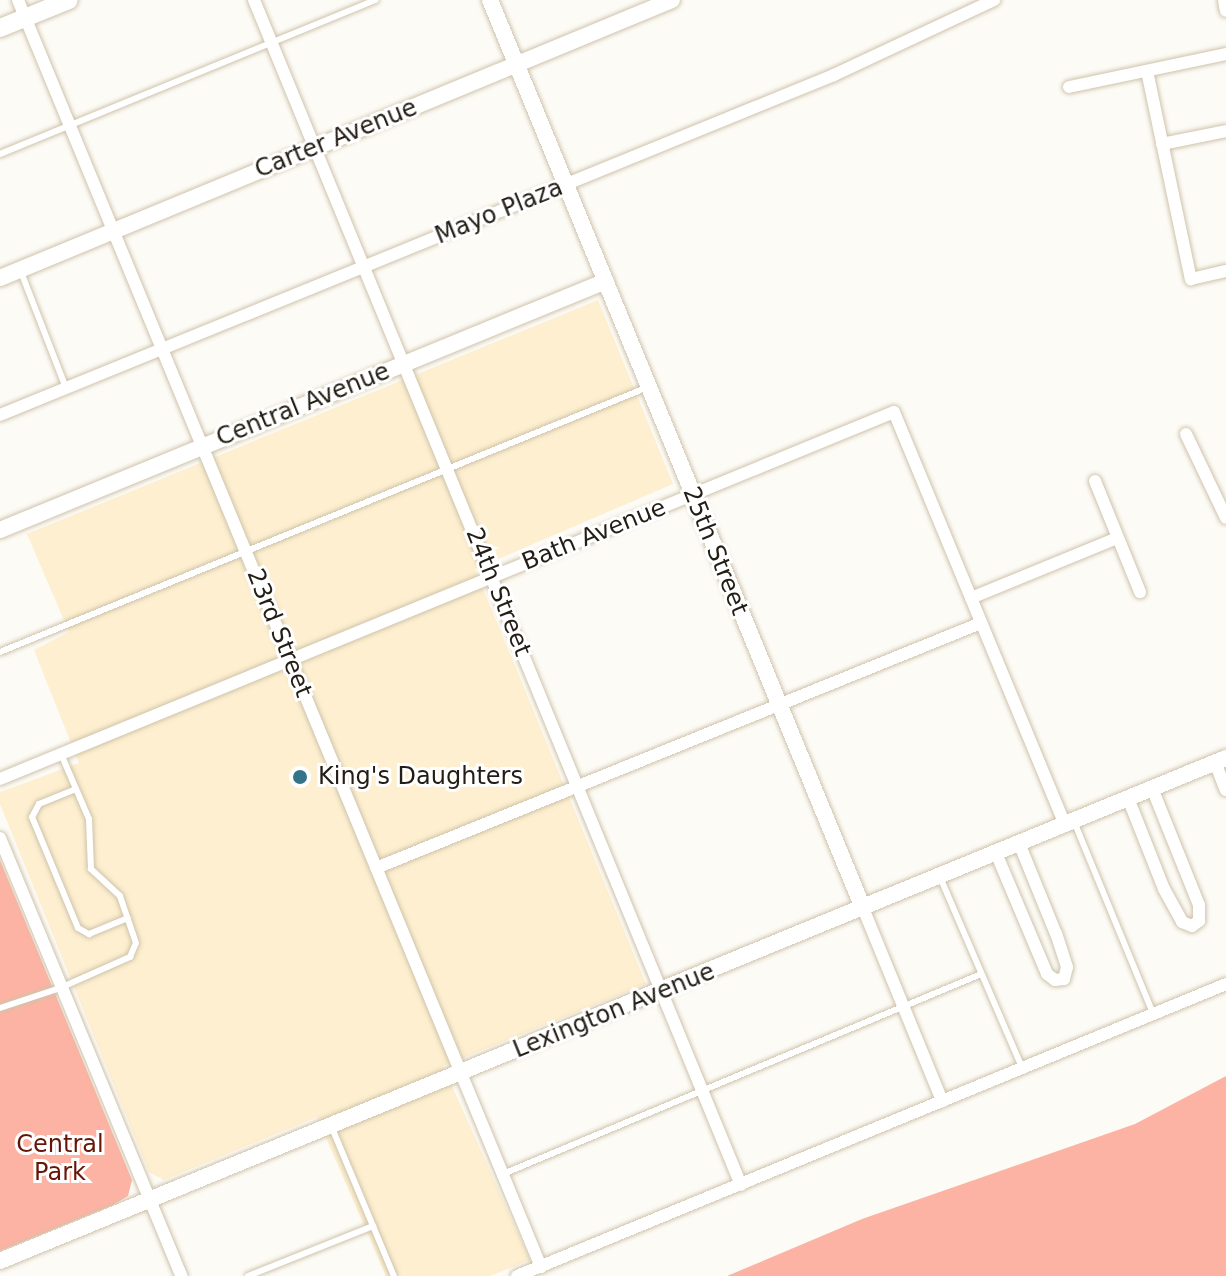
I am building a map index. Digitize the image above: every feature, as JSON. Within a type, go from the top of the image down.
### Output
[{"type":"main road","points":[[0,28],[22,9],[69,0]]},
{"type":"street","name":"24th Street","points":[[254,0],[741,1185]]},
{"type":"street","name":"25th Street","points":[[490,0],[942,1101]]},
{"type":"street","name":"Carter Avenue","points":[[0,278],[672,0]]},
{"type":"street","name":"Mayo Plaza","points":[[0,415],[868,61],[994,0]]},
{"type":"street","points":[[1224,0],[1226,11]]},
{"type":"street","name":"23rd Street","points":[[22,9],[541,1267]]},
{"type":"street","points":[[1069,87],[1226,54]]},
{"type":"street","points":[[1147,71],[1191,279],[1226,271]]},
{"type":"street","points":[[1162,144],[1226,131]]},
{"type":"street","name":"Central Avenue","points":[[0,530],[606,281]]},
{"type":"street","name":"Bath Avenue","points":[[0,779],[894,412],[971,598]]},
{"type":"street","points":[[1186,434],[1225,513]]},
{"type":"street","points":[[1095,481],[1140,592]]},
{"type":"street","points":[[1069,822],[971,598],[1117,538]]},
{"type":"street","points":[[376,868],[981,623]]},
{"type":"street","points":[[1221,760],[1226,790]]},
{"type":"street","name":"Lexington Avenue","points":[[0,1261],[662,992],[1221,760]]},
{"type":"street","points":[[1128,798],[1164,889],[1182,922],[1192,926],[1200,916],[1189,879],[1152,788]]},
{"type":"street","points":[[0,838],[181,1276]]},
{"type":"street","points":[[996,853],[1047,974],[1055,980],[1064,979],[1067,967],[1019,843]]},
{"type":"street","points":[[1164,889],[1189,879]]},
{"type":"street","points":[[1018,906],[1041,896]]},
{"type":"street","points":[[1033,943],[1056,934]]},
{"type":"street","points":[[517,1276],[1226,984]]},
{"type":"lane","points":[[0,154],[376,0]]},
{"type":"lane","points":[[20,270],[66,388]]},
{"type":"lane","points":[[0,652],[649,387]]},
{"type":"lane","points":[[0,1008],[60,988],[130,957],[136,943],[117,892],[91,869],[89,819],[61,754]]},
{"type":"lane","points":[[76,789],[35,808],[37,830],[78,928],[89,934],[128,918]]},
{"type":"lane","points":[[1069,822],[1154,1013]]},
{"type":"lane","points":[[940,877],[1022,1067]]},
{"type":"lane","points":[[503,1174],[981,974]]},
{"type":"lane","points":[[331,1125],[394,1276]]},
{"type":"lane","points":[[248,1276],[373,1226]]},
{"type":"shaded area","name":"King's Daughters","points":[[598,300],[673,484],[475,569],[646,984],[443,1066],[530,1260],[490,1276],[386,1276],[317,1117],[164,1180],[149,1172],[0,804],[0,792],[79,763],[34,650],[69,632],[27,534]]},
{"type":"green space","name":"Central Park","points":[[0,860],[132,1180],[128,1196],[113,1205],[0,1251]]},
{"type":"green space","points":[[1226,1076],[1226,1276],[727,1276],[862,1219],[1135,1124]]},
{"type":"place","name":"King's Daughters","points":[[300,777]]}]
